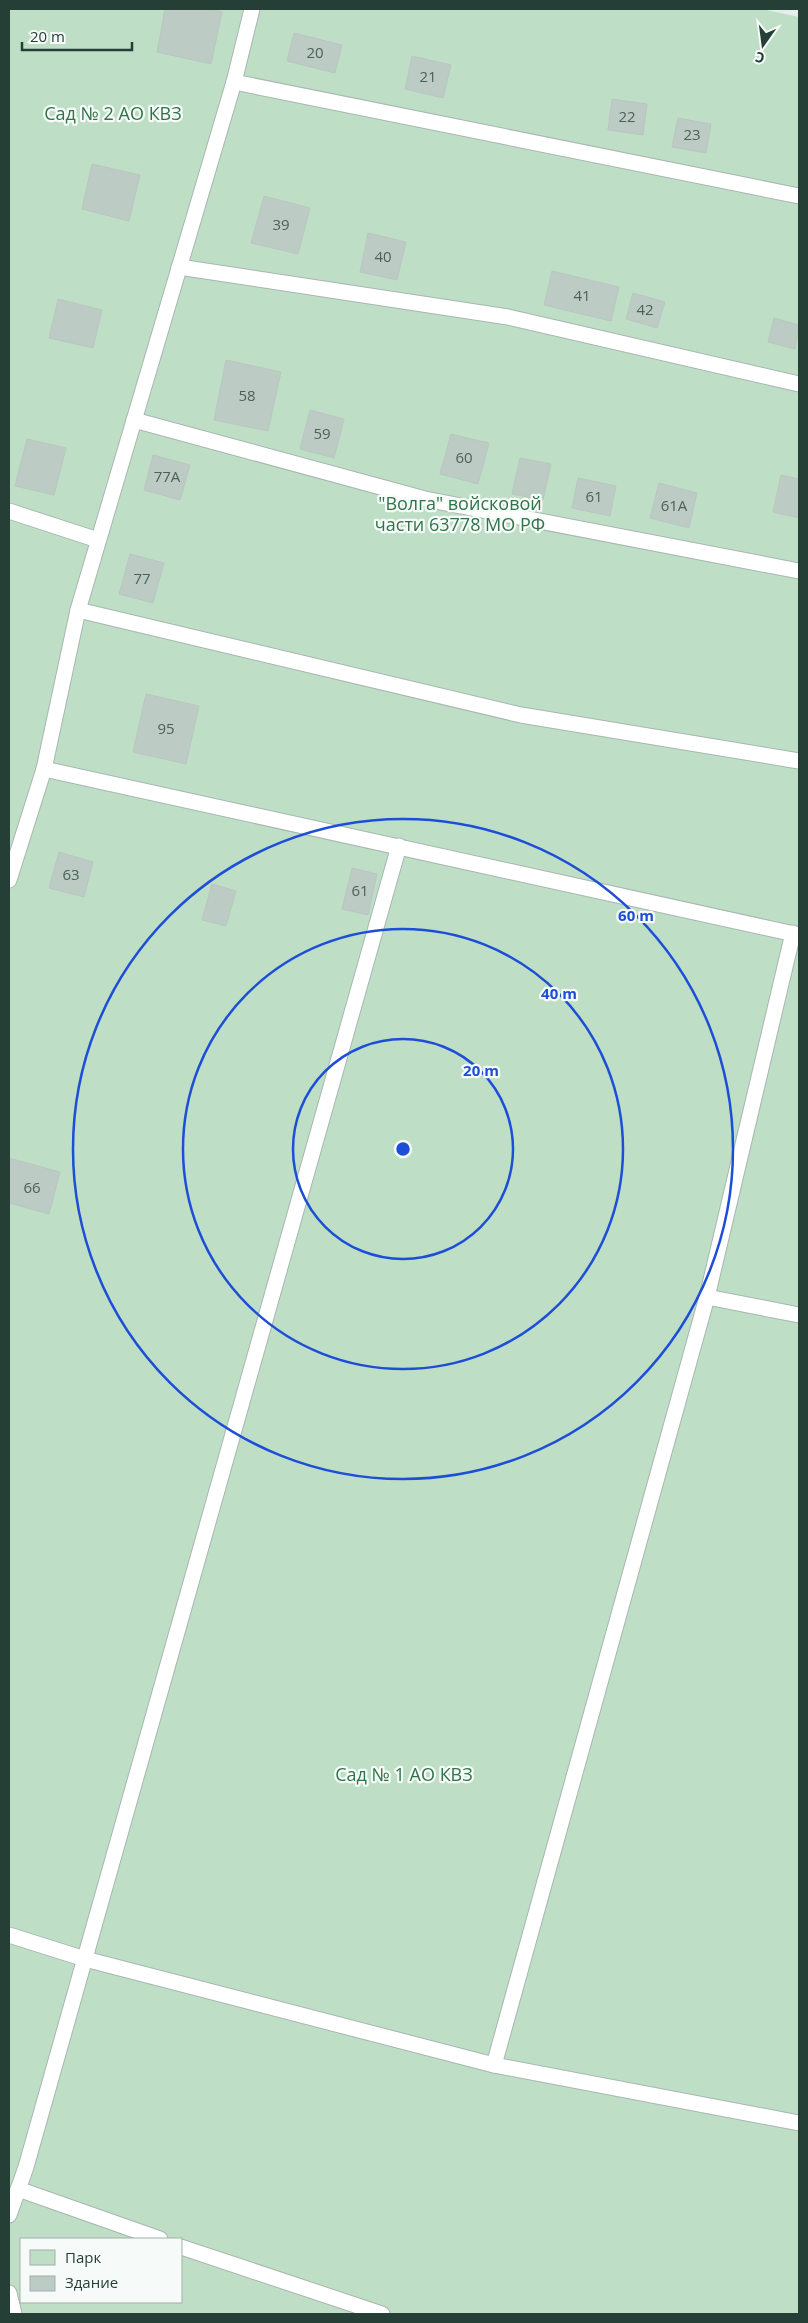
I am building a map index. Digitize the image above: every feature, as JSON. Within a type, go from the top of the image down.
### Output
[{"type":"lane","points":[[9,880],[44,769],[78,610],[234,82],[252,9]]},
{"type":"lane","points":[[234,82],[799,196]]},
{"type":"lane","points":[[179,267],[508,318],[799,384]]},
{"type":"lane","points":[[134,420],[425,499],[799,571]]},
{"type":"lane","points":[[9,511],[98,540]]},
{"type":"lane","points":[[78,610],[521,715],[799,761]]},
{"type":"lane","points":[[44,769],[796,934],[707,1297],[494,2065]]},
{"type":"lane","points":[[9,2215],[85,1960],[399,846]]},
{"type":"lane","points":[[707,1297],[799,1315]]},
{"type":"lane","points":[[9,1935],[85,1960],[494,2065],[799,2123]]},
{"type":"lane","points":[[18,2189],[157,2238]]},
{"type":"lane","points":[[182,2247],[382,2314]]},
{"type":"lane","points":[[9,2293],[14,2314]]},
{"type":"green space","name":"Сад № 1 АО КВЗ","points":[[9,9],[762,9],[799,17],[799,2314],[9,2314]]},
{"type":"building","points":[[165,9],[208,9],[222,12],[211,64],[157,52]]},
{"type":"building","points":[[294,33],[342,45],[335,73],[287,61]]},
{"type":"building","points":[[412,56],[451,65],[443,98],[405,89]]},
{"type":"building","points":[[612,99],[647,104],[643,135],[608,130]]},
{"type":"building","points":[[678,118],[711,124],[706,153],[672,147]]},
{"type":"building","points":[[92,164],[140,175],[129,221],[82,209]]},
{"type":"building","points":[[264,196],[310,208],[298,254],[251,243]]},
{"type":"building","points":[[368,233],[406,242],[397,280],[360,272]]},
{"type":"building","points":[[552,271],[619,287],[611,321],[544,305]]},
{"type":"building","points":[[633,293],[665,302],[657,328],[626,319]]},
{"type":"building","points":[[58,299],[102,310],[93,348],[49,338]]},
{"type":"building","points":[[774,318],[799,325],[795,349],[768,342]]},
{"type":"building","points":[[226,360],[281,372],[268,431],[214,420]]},
{"type":"building","points":[[310,410],[344,419],[334,458],[300,449]]},
{"type":"building","points":[[451,434],[489,443],[478,484],[440,474]]},
{"type":"building","points":[[27,439],[66,448],[54,495],[15,486]]},
{"type":"building","points":[[153,455],[190,465],[180,500],[144,490]]},
{"type":"building","points":[[520,458],[551,464],[543,500],[512,494]]},
{"type":"building","points":[[781,475],[799,479],[799,518],[773,512]]},
{"type":"building","points":[[578,478],[616,486],[610,516],[572,508]]},
{"type":"building","points":[[659,483],[697,493],[689,528],[650,518]]},
{"type":"building","points":[[130,554],[164,563],[153,603],[119,594]]},
{"type":"building","points":[[146,694],[199,706],[186,764],[133,752]]},
{"type":"building","points":[[59,852],[93,862],[84,897],[49,888]]},
{"type":"building","points":[[352,868],[377,874],[368,915],[342,909]]},
{"type":"building","points":[[212,884],[236,891],[226,926],[202,920]]},
{"type":"building","points":[[9,1158],[60,1172],[49,1214],[9,1203]]},
{"type":"park label","name":"Сад № 2 АО КВЗ","points":[[113,114]]},
{"type":"park label","name":"\"Волга\" войсковой части 63778 МО РФ","points":[[460,514]]}]
